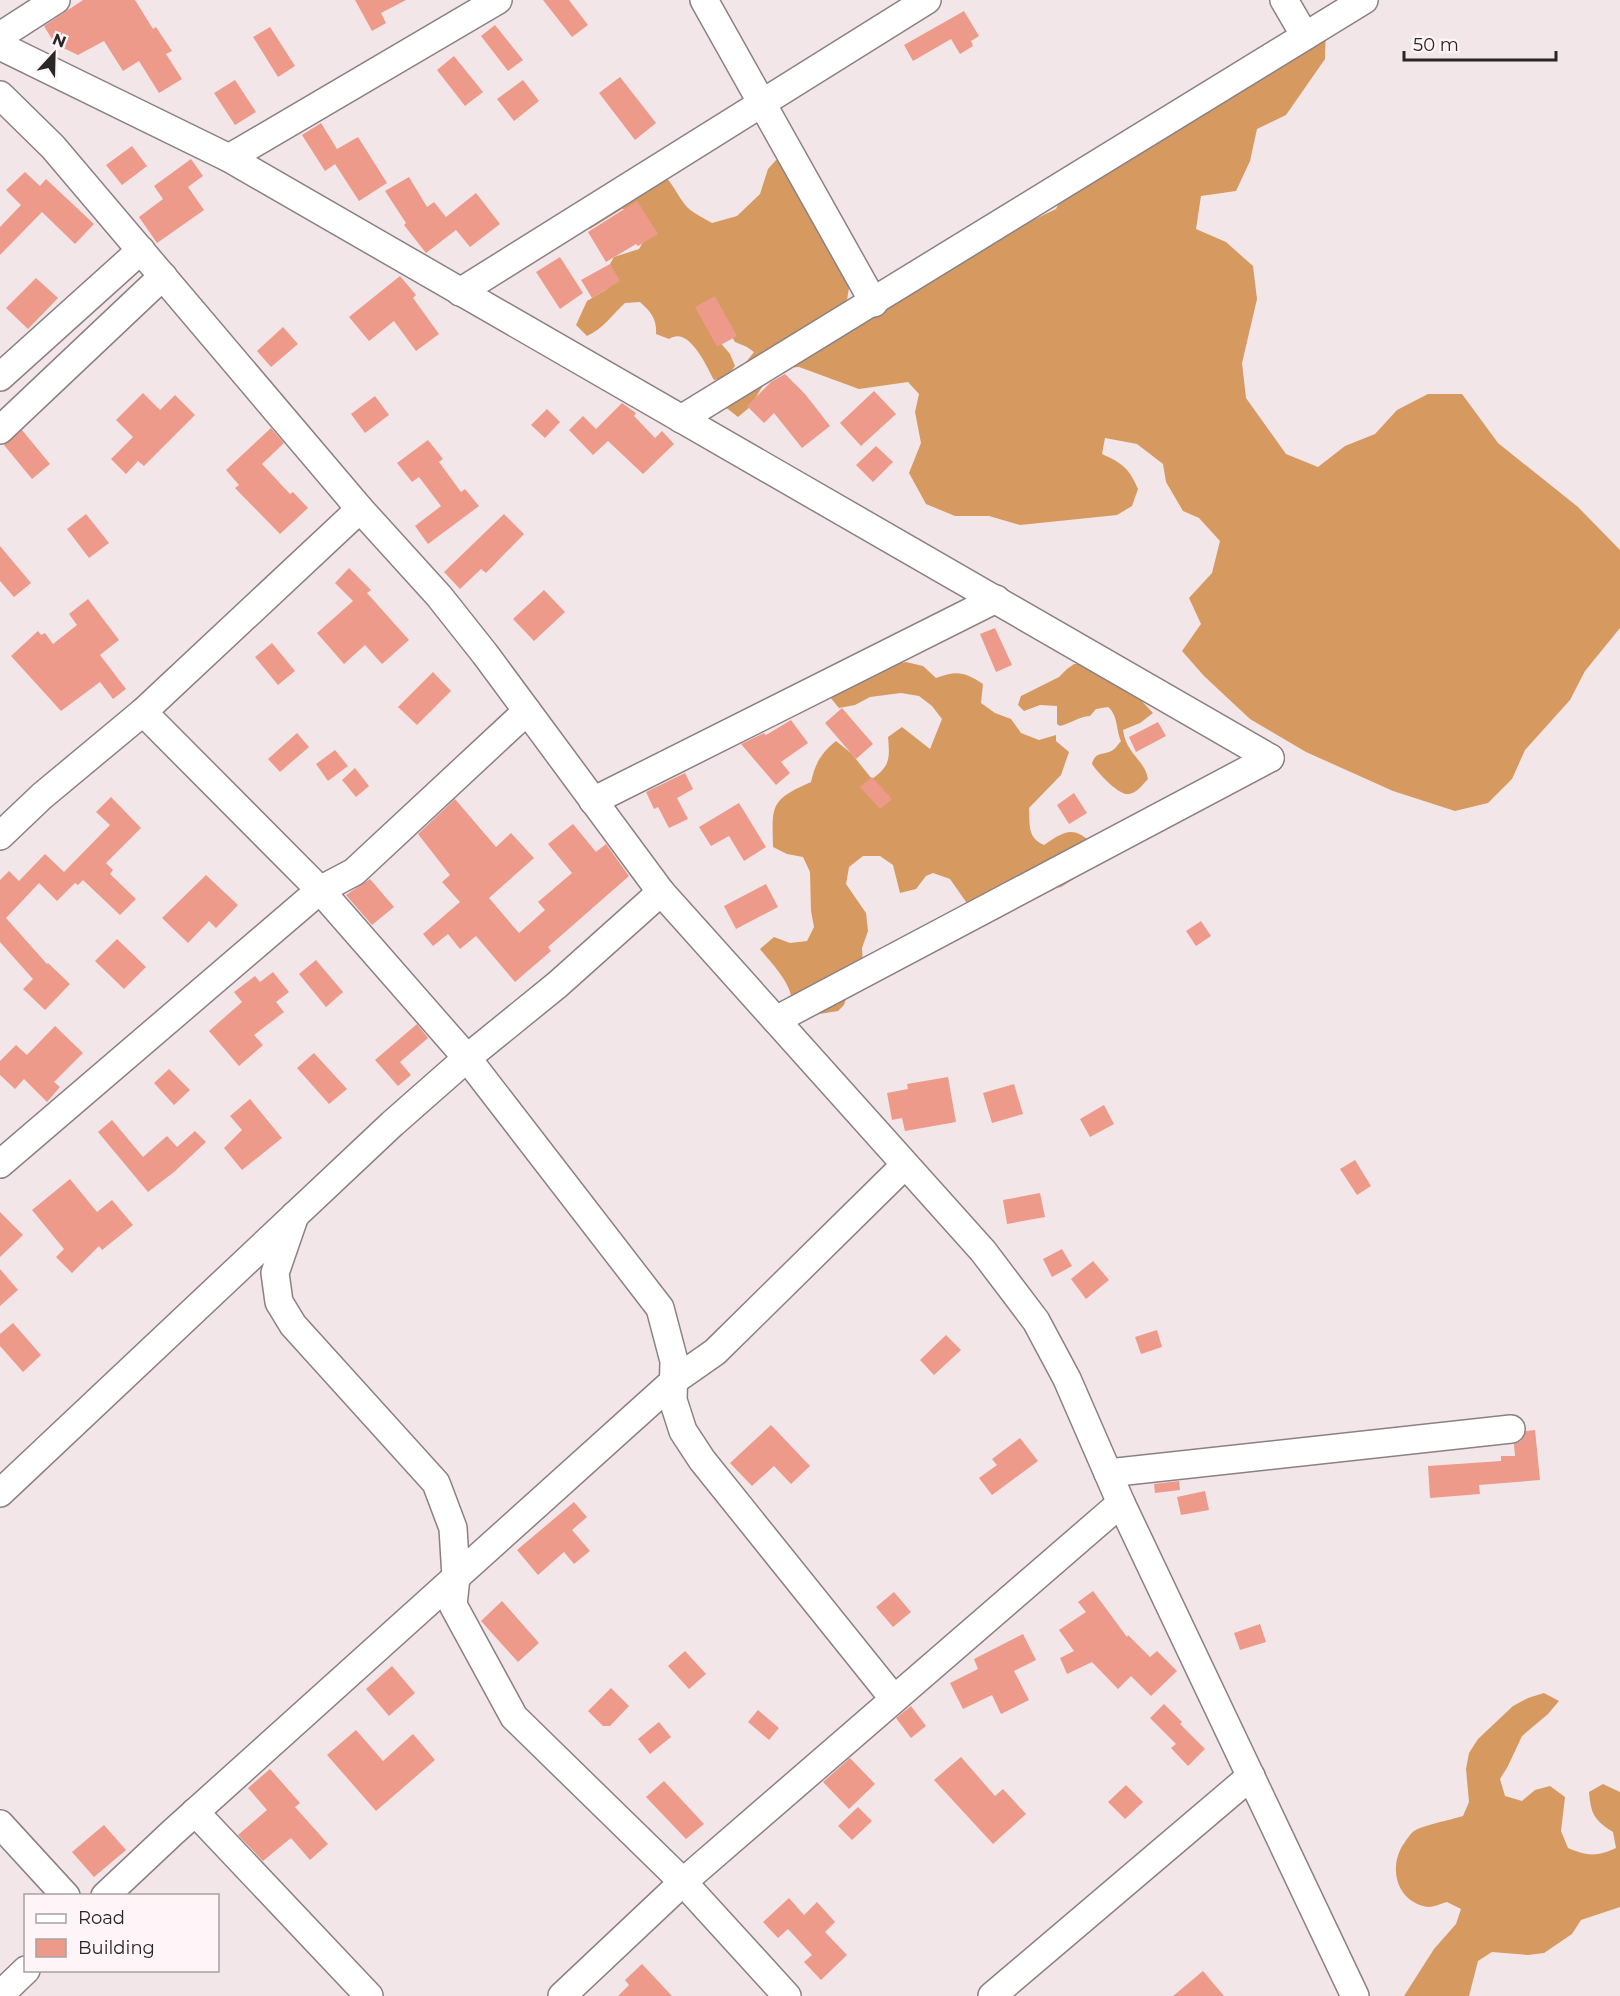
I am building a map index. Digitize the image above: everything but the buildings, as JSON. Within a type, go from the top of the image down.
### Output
[{"type":"street","points":[[0,36],[56,0]]},
{"type":"street","points":[[229,158],[498,0]]},
{"type":"street","points":[[704,0],[874,303]]},
{"type":"street","points":[[460,292],[927,0]]},
{"type":"street","points":[[1284,0],[1305,36]]},
{"type":"street","points":[[681,419],[874,303],[1364,0]]},
{"type":"street","points":[[0,45],[229,158],[1270,758],[776,1020]]},
{"type":"street","points":[[0,95],[53,147],[360,509],[439,596],[485,654],[661,892],[983,1251],[1036,1321],[1067,1379],[1121,1503],[1355,1996]]},
{"type":"street","points":[[0,377],[141,250]]},
{"type":"street","points":[[0,430],[163,276]]},
{"type":"street","points":[[0,836],[42,796],[142,712],[360,509]]},
{"type":"street","points":[[593,801],[996,598]]},
{"type":"street","points":[[0,1164],[320,890],[354,872],[527,711]]},
{"type":"street","points":[[142,712],[320,890],[467,1058],[660,1308],[674,1361],[673,1400],[683,1431],[702,1460],[894,1699]]},
{"type":"street","points":[[5,1478],[392,1124],[467,1058],[557,985],[661,892]]},
{"type":"street","points":[[107,1894],[195,1812],[675,1380],[715,1352],[905,1165]]},
{"type":"street","points":[[295,1215],[275,1273],[279,1302],[293,1324],[436,1483],[453,1528],[456,1577],[453,1605],[514,1717],[683,1882],[787,1996]]},
{"type":"street","points":[[1108,1473],[1511,1429]]},
{"type":"street","points":[[562,1996],[683,1882],[1121,1503]]},
{"type":"street","points":[[992,1996],[1251,1776]]},
{"type":"street","points":[[195,1812],[369,1996]]},
{"type":"street","points":[[0,1824],[64,1894]]},
{"type":"street","points":[[0,1995],[25,1972]]},
{"type":"shaded area","points":[[1326,24],[1325,59],[1286,115],[1257,129],[1250,161],[1236,191],[1201,196],[1196,229],[1226,242],[1253,266],[1257,299],[1242,363],[1246,398],[1286,454],[1318,467],[1345,446],[1375,434],[1397,410],[1428,394],[1462,394],[1498,443],[1578,507],[1620,550],[1620,628],[1585,671],[1570,700],[1525,750],[1512,779],[1488,803],[1455,811],[1393,791],[1306,752],[1250,719],[1204,676],[1182,651],[1201,624],[1189,598],[1212,573],[1220,541],[1199,518],[1183,511],[1166,482],[1163,464],[1137,444],[1105,438],[1102,454],[1124,467],[1138,489],[1132,506],[1117,515],[1020,525],[989,516],[955,516],[926,504],[909,473],[921,443],[915,412],[919,394],[908,382],[859,389],[799,367],[783,368],[768,377],[750,407],[738,417],[724,406],[735,376],[754,352],[735,342],[716,309],[713,334],[730,354],[735,366],[727,377],[714,380],[690,342],[676,336],[669,339],[656,334],[652,316],[640,302],[625,303],[603,325],[587,336],[576,325],[587,301],[607,289],[613,279],[610,264],[614,257],[639,249],[650,230],[635,209],[622,209],[590,229],[582,219],[661,173],[687,207],[712,223],[737,216],[760,194],[768,169],[776,160],[789,162],[851,275],[847,300],[824,320],[1056,209],[1070,180]]},
{"type":"shaded area","points":[[906,662],[923,666],[936,678],[955,673],[971,677],[983,684],[981,703],[995,713],[1011,719],[1021,733],[1039,740],[1056,735],[1056,741],[1069,752],[1061,775],[1029,808],[1032,834],[1044,845],[1062,834],[1076,833],[1090,842],[1100,854],[1091,868],[1061,887],[1027,893],[978,919],[950,879],[933,873],[926,876],[916,889],[900,893],[893,865],[880,856],[863,856],[849,867],[846,884],[866,913],[868,931],[862,948],[863,966],[852,981],[844,1005],[838,1011],[813,1015],[792,1003],[785,981],[760,949],[774,937],[790,943],[807,941],[814,927],[811,911],[810,872],[803,857],[787,854],[773,847],[774,813],[781,799],[811,782],[819,759],[836,741],[851,753],[872,779],[886,766],[888,761],[888,737],[902,727],[930,749],[942,719],[932,706],[919,696],[901,693],[870,697],[855,705],[839,708],[829,696],[873,669]]},
{"type":"shaded area","points":[[1074,664],[1082,664],[1135,694],[1153,713],[1140,723],[1123,730],[1131,751],[1143,767],[1148,779],[1132,793],[1125,794],[1114,788],[1092,764],[1098,755],[1110,752],[1121,741],[1115,718],[1108,707],[1096,709],[1090,716],[1060,726],[1057,724],[1057,706],[1040,705],[1024,711],[1018,705],[1021,696],[1059,677]]},
{"type":"shaded area","points":[[1544,1693],[1559,1701],[1548,1714],[1522,1736],[1500,1779],[1505,1796],[1522,1801],[1535,1790],[1550,1786],[1565,1797],[1561,1831],[1568,1848],[1592,1854],[1616,1848],[1613,1832],[1595,1816],[1589,1792],[1603,1784],[1620,1792],[1620,1907],[1581,1920],[1572,1934],[1544,1953],[1528,1955],[1492,1952],[1478,1961],[1469,1996],[1404,1996],[1434,1949],[1456,1924],[1461,1909],[1447,1902],[1429,1907],[1409,1899],[1402,1891],[1396,1872],[1400,1852],[1414,1831],[1463,1816],[1469,1802],[1466,1769],[1469,1753],[1478,1739],[1513,1706]]}]
